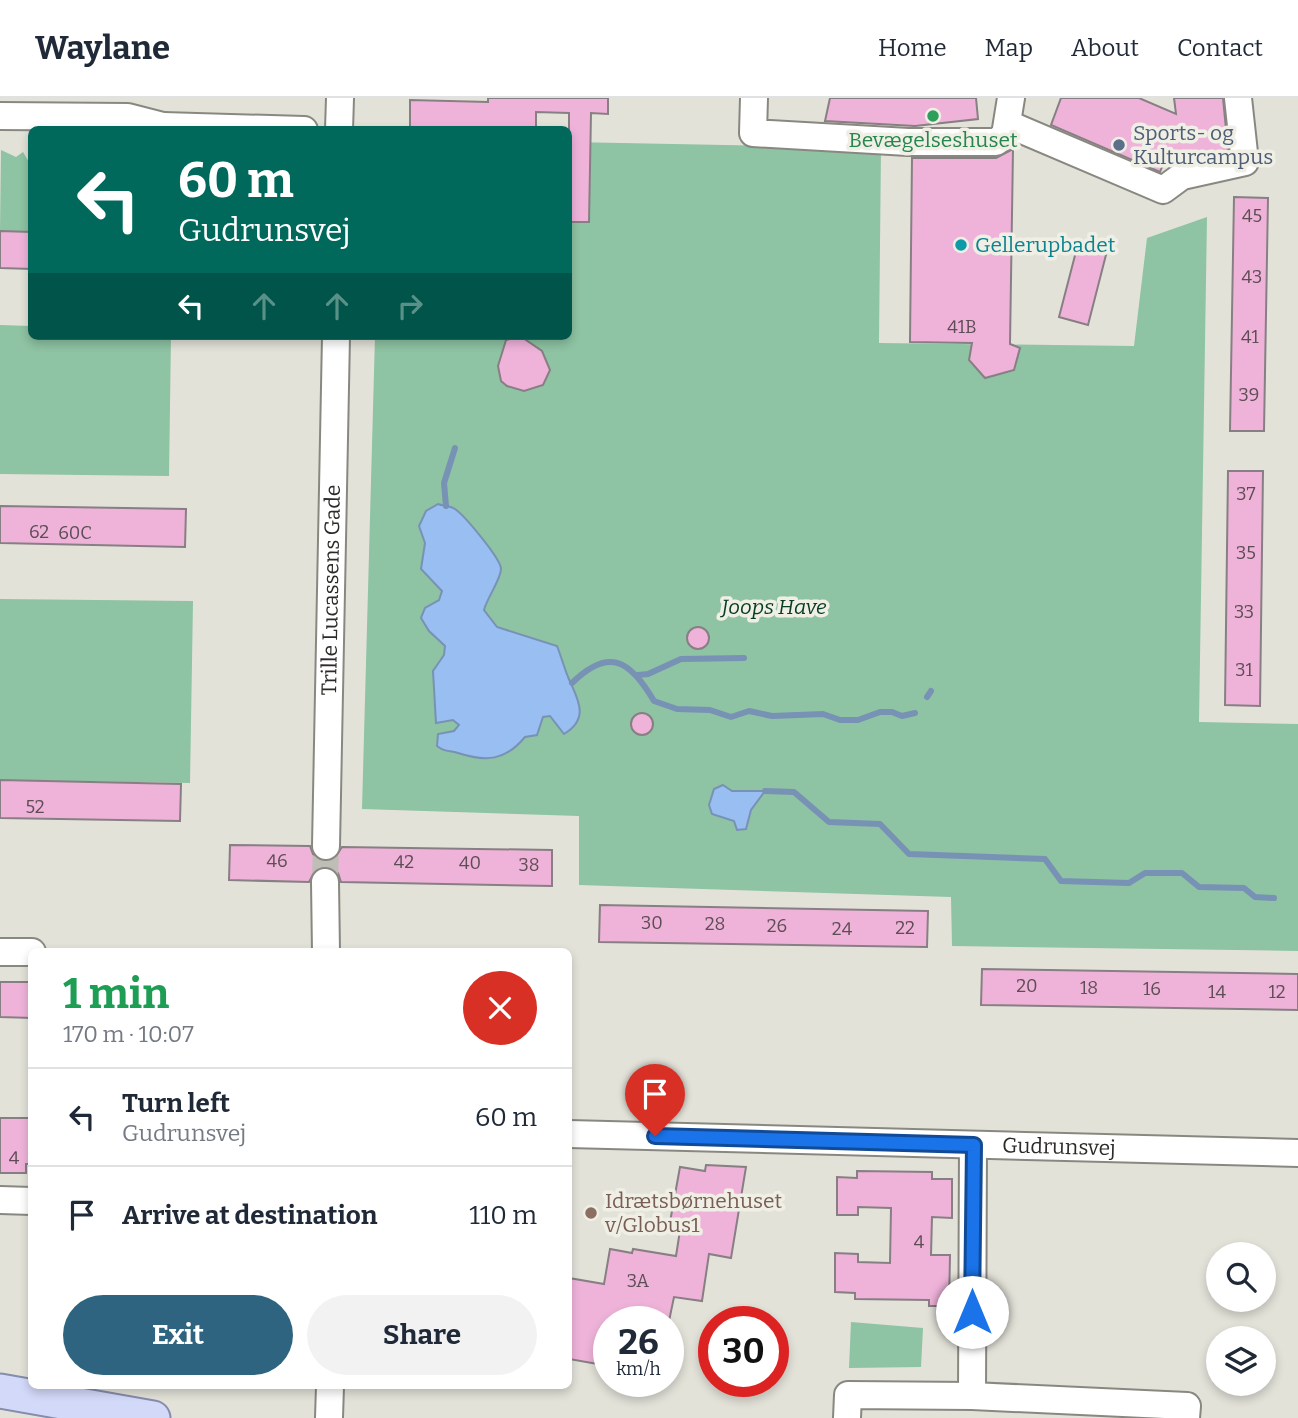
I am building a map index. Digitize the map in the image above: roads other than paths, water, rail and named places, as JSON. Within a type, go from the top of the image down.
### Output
[{"type":"main road","points":[[0,1391],[153,1418]]},
{"type":"street","points":[[339,126],[340,98]]},
{"type":"street","points":[[754,98],[753,133],[908,142],[996,142],[1005,135],[1010,111],[1163,190],[1182,176],[1244,162],[1238,98]]},
{"type":"street","points":[[0,116],[128,117],[150,126]]},
{"type":"street","points":[[0,129],[28,132]]},
{"type":"street","name":"Trille Lucassens Gade","points":[[326,846],[336,340]]},
{"type":"street","points":[[325,882],[326,948]]},
{"type":"street","points":[[0,952],[28,952]]},
{"type":"street","name":"Gudrunsvej","points":[[572,1134],[1298,1153]]},
{"type":"street","points":[[972,1396],[974,1145]]},
{"type":"street","points":[[0,1200],[28,1201]]},
{"type":"street","points":[[329,1418],[330,1389]]},
{"type":"street","points":[[847,1418],[848,1395],[972,1396],[1187,1406],[1186,1418]]},
{"type":"water","points":[[438,504],[460,513],[482,538],[499,564],[500,573],[484,610],[497,627],[557,646],[580,707],[577,721],[564,734],[550,716],[543,717],[537,735],[525,737],[502,755],[477,758],[437,746],[438,734],[454,731],[459,725],[453,720],[436,723],[433,671],[444,655],[445,646],[429,631],[421,618],[425,608],[439,600],[442,591],[421,569],[425,543],[419,526],[426,511]]},
{"type":"water","points":[[723,785],[732,791],[765,791],[751,810],[746,829],[737,830],[734,821],[712,814],[709,805],[714,789]]},
{"type":"waterway","points":[[446,506],[444,483],[455,448]]},
{"type":"waterway","points":[[638,675],[648,674],[681,659],[744,658]]},
{"type":"waterway","points":[[572,683],[585,672],[608,662],[627,668],[654,701],[677,709],[710,710],[731,717],[749,711],[772,716],[823,714],[840,720],[858,720],[880,712],[892,712],[902,716],[915,713]]},
{"type":"waterway","points":[[927,697],[931,691]]},
{"type":"waterway","points":[[765,791],[794,792],[829,822],[880,824],[909,854],[1045,859],[1061,881],[1129,883],[1145,873],[1182,873],[1199,887],[1244,888],[1255,897],[1274,898]]},
{"type":"tunnel","points":[[325,882],[326,846]]},
{"type":"place","name":"Bevægelseshuset","points":[[933,116]]},
{"type":"place","name":"Sports- og Kulturcampus","points":[[1119,145]]},
{"type":"place","name":"Gellerupbadet","points":[[961,245]]},
{"type":"place","name":"Idrætsbørnehuset v/Globus1","points":[[591,1213]]},
{"type":"park label","name":"Joops Have","points":[[774,607]]}]
